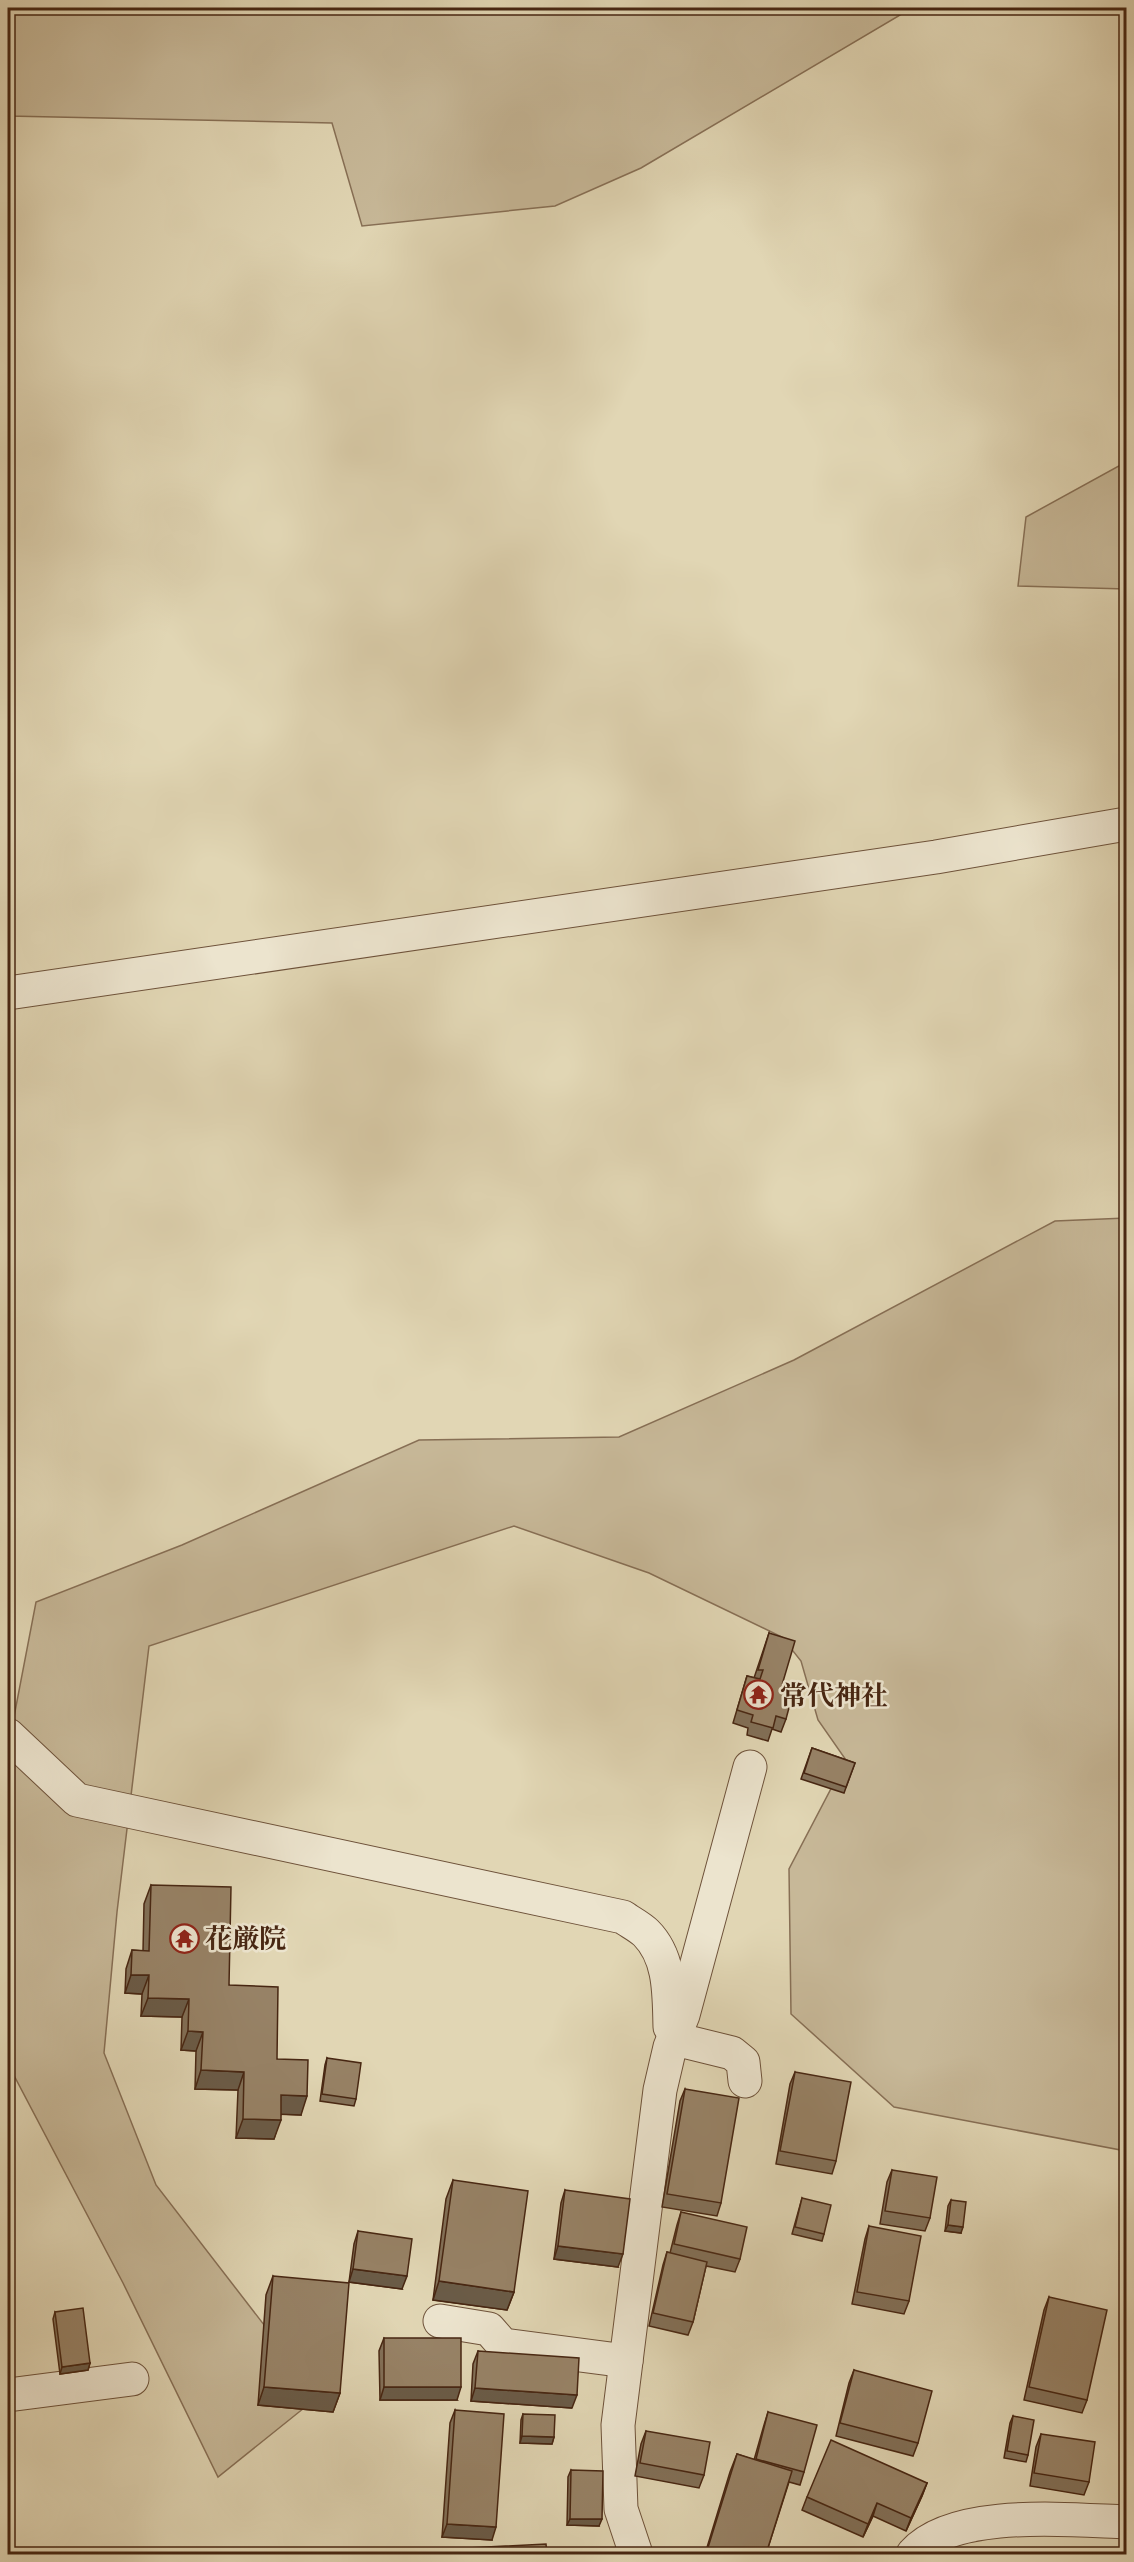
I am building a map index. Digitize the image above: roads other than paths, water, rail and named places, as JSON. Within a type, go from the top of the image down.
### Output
[{"type":"street","points":[[8,993],[936,857],[1126,824]]},
{"type":"street","points":[[8,1735],[77,1800],[623,1917],[646,1934],[663,1959],[668,1987],[672,2043]]},
{"type":"street","points":[[636,2554],[621,2509],[618,2426],[660,2090],[750,1767]]},
{"type":"street","points":[[672,2043],[732,2053],[743,2062],[745,2081]]},
{"type":"street","points":[[440,2321],[489,2329],[503,2345],[626,2361]]},
{"type":"street","points":[[8,2396],[132,2379]]},
{"type":"street","points":[[914,2554],[920,2546],[961,2526],[1024,2519],[1126,2522]]},
{"type":"place","name":"常代神社","points":[[759,1695]]},
{"type":"place","name":"花厳院","points":[[184,1938]]}]
